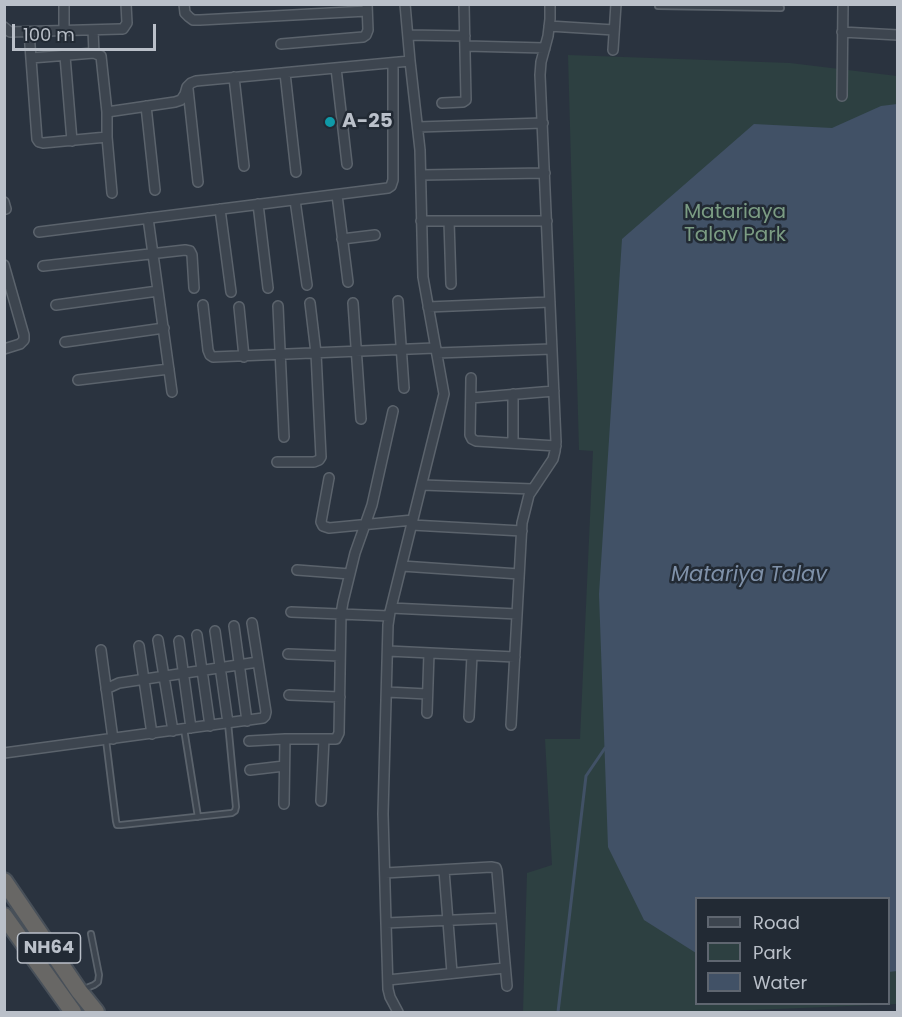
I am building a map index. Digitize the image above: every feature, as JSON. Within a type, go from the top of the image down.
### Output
[{"type":"highway","name":"NH64","points":[[4,881],[79,991],[96,1012]]},
{"type":"highway","name":"NH64","points":[[4,916],[73,1012]]},
{"type":"street","points":[[64,4],[64,31]]},
{"type":"street","points":[[4,27],[10,32],[123,29],[127,23],[126,4]]},
{"type":"street","points":[[184,4],[185,13],[193,20],[367,8],[368,30],[363,37],[281,44]]},
{"type":"street","points":[[398,1012],[390,997],[388,980],[383,814],[390,612],[444,394],[423,277],[420,150],[405,4]]},
{"type":"street","points":[[442,103],[466,100],[464,4]]},
{"type":"street","points":[[512,725],[523,516],[529,495],[553,459],[556,446],[540,75],[549,26],[550,4]]},
{"type":"street","points":[[613,50],[616,4]]},
{"type":"street","points":[[842,96],[843,4]]},
{"type":"street","points":[[549,26],[614,30]]},
{"type":"street","points":[[93,30],[94,53]]},
{"type":"street","points":[[29,32],[39,142],[107,138]]},
{"type":"street","points":[[842,32],[897,34]]},
{"type":"street","points":[[408,35],[545,48]]},
{"type":"street","points":[[31,58],[94,53],[100,55],[107,112],[112,193]]},
{"type":"street","points":[[65,56],[72,141]]},
{"type":"street","points":[[107,112],[181,100],[187,87],[196,81],[410,62]]},
{"type":"street","points":[[39,232],[385,189],[392,183],[393,63]]},
{"type":"street","points":[[336,68],[346,164]]},
{"type":"street","points":[[285,73],[296,172]]},
{"type":"street","points":[[234,77],[244,166]]},
{"type":"street","points":[[187,87],[198,182]]},
{"type":"street","points":[[146,106],[156,190]]},
{"type":"street","points":[[418,127],[543,123]]},
{"type":"street","points":[[421,175],[545,173]]},
{"type":"street","points":[[337,195],[348,282]]},
{"type":"street","points":[[295,200],[307,285]]},
{"type":"street","points":[[258,204],[268,288]]},
{"type":"street","points":[[220,209],[231,292]]},
{"type":"street","points":[[148,218],[172,392]]},
{"type":"street","points":[[422,221],[547,221]]},
{"type":"street","points":[[449,221],[451,284]]},
{"type":"street","points":[[342,240],[375,235]]},
{"type":"street","points":[[43,266],[181,250],[190,251],[194,288]]},
{"type":"street","points":[[4,265],[24,340],[20,344],[4,349]]},
{"type":"street","points":[[57,305],[158,291]]},
{"type":"street","points":[[398,301],[404,388]]},
{"type":"street","points":[[428,307],[550,302]]},
{"type":"street","points":[[277,462],[314,462],[321,457],[316,353],[310,303]]},
{"type":"street","points":[[353,303],[361,419]]},
{"type":"street","points":[[203,305],[208,350],[210,355],[219,358],[402,349],[436,351],[552,349]]},
{"type":"street","points":[[278,306],[284,437]]},
{"type":"street","points":[[239,307],[244,357]]},
{"type":"street","points":[[65,342],[164,328]]},
{"type":"street","points":[[78,380],[169,369]]},
{"type":"street","points":[[471,378],[470,435],[472,439],[556,446]]},
{"type":"street","points":[[471,398],[554,391]]},
{"type":"street","points":[[513,394],[513,443]]},
{"type":"street","points":[[249,741],[336,739],[339,733],[341,614],[355,553],[376,488],[393,411]]},
{"type":"street","points":[[329,478],[321,522],[323,526],[329,528],[412,522],[522,531]]},
{"type":"street","points":[[422,485],[533,489]]},
{"type":"street","points":[[402,566],[519,574]]},
{"type":"street","points":[[297,570],[350,573]]},
{"type":"street","points":[[291,612],[517,614]]},
{"type":"street","points":[[4,753],[263,718],[266,712],[252,623]]},
{"type":"street","points":[[234,626],[247,721]]},
{"type":"street","points":[[215,631],[228,723]]},
{"type":"street","points":[[197,634],[210,726]]},
{"type":"street","points":[[158,640],[173,731]]},
{"type":"street","points":[[179,641],[188,729]]},
{"type":"street","points":[[139,646],[152,734]]},
{"type":"street","points":[[100,650],[110,739]]},
{"type":"street","points":[[388,651],[515,657]]},
{"type":"street","points":[[427,713],[429,653]]},
{"type":"street","points":[[288,654],[340,656]]},
{"type":"street","points":[[469,717],[472,655]]},
{"type":"street","points":[[106,689],[119,683],[258,662]]},
{"type":"street","points":[[387,692],[428,694]]},
{"type":"street","points":[[289,695],[340,697]]},
{"type":"street","points":[[284,804],[285,739]]},
{"type":"street","points":[[321,801],[324,739]]},
{"type":"street","points":[[250,770],[284,766]]},
{"type":"street","points":[[385,873],[496,868],[507,986]]},
{"type":"street","points":[[444,870],[452,973]]},
{"type":"street","points":[[386,923],[501,918]]},
{"type":"street","points":[[388,980],[505,968]]},
{"type":"lane","points":[[658,6],[781,8]]},
{"type":"lane","points":[[110,739],[117,825],[232,813],[236,807],[228,723]]},
{"type":"lane","points":[[188,729],[198,817]]},
{"type":"lane","points":[[79,991],[98,981],[99,975],[91,934]]},
{"type":"green space","name":"Matariya Talav","points":[[568,55],[790,63],[897,76],[897,1004],[890,1004],[890,897],[695,897],[695,1005],[873,1005],[705,1012],[523,1012],[527,873],[552,865],[545,739],[580,739],[593,451],[579,450]]},
{"type":"water","name":"Matariya Talav","points":[[897,104],[897,971],[890,972],[890,897],[695,897],[695,952],[644,920],[608,847],[599,594],[622,239],[754,124],[832,128],[881,106]]},
{"type":"waterway","points":[[558,1012],[586,776],[605,748]]},
{"type":"place","name":"A-25","points":[[330,122]]},
{"type":"park label","name":"Matariaya Talav Park","points":[[735,224]]}]
